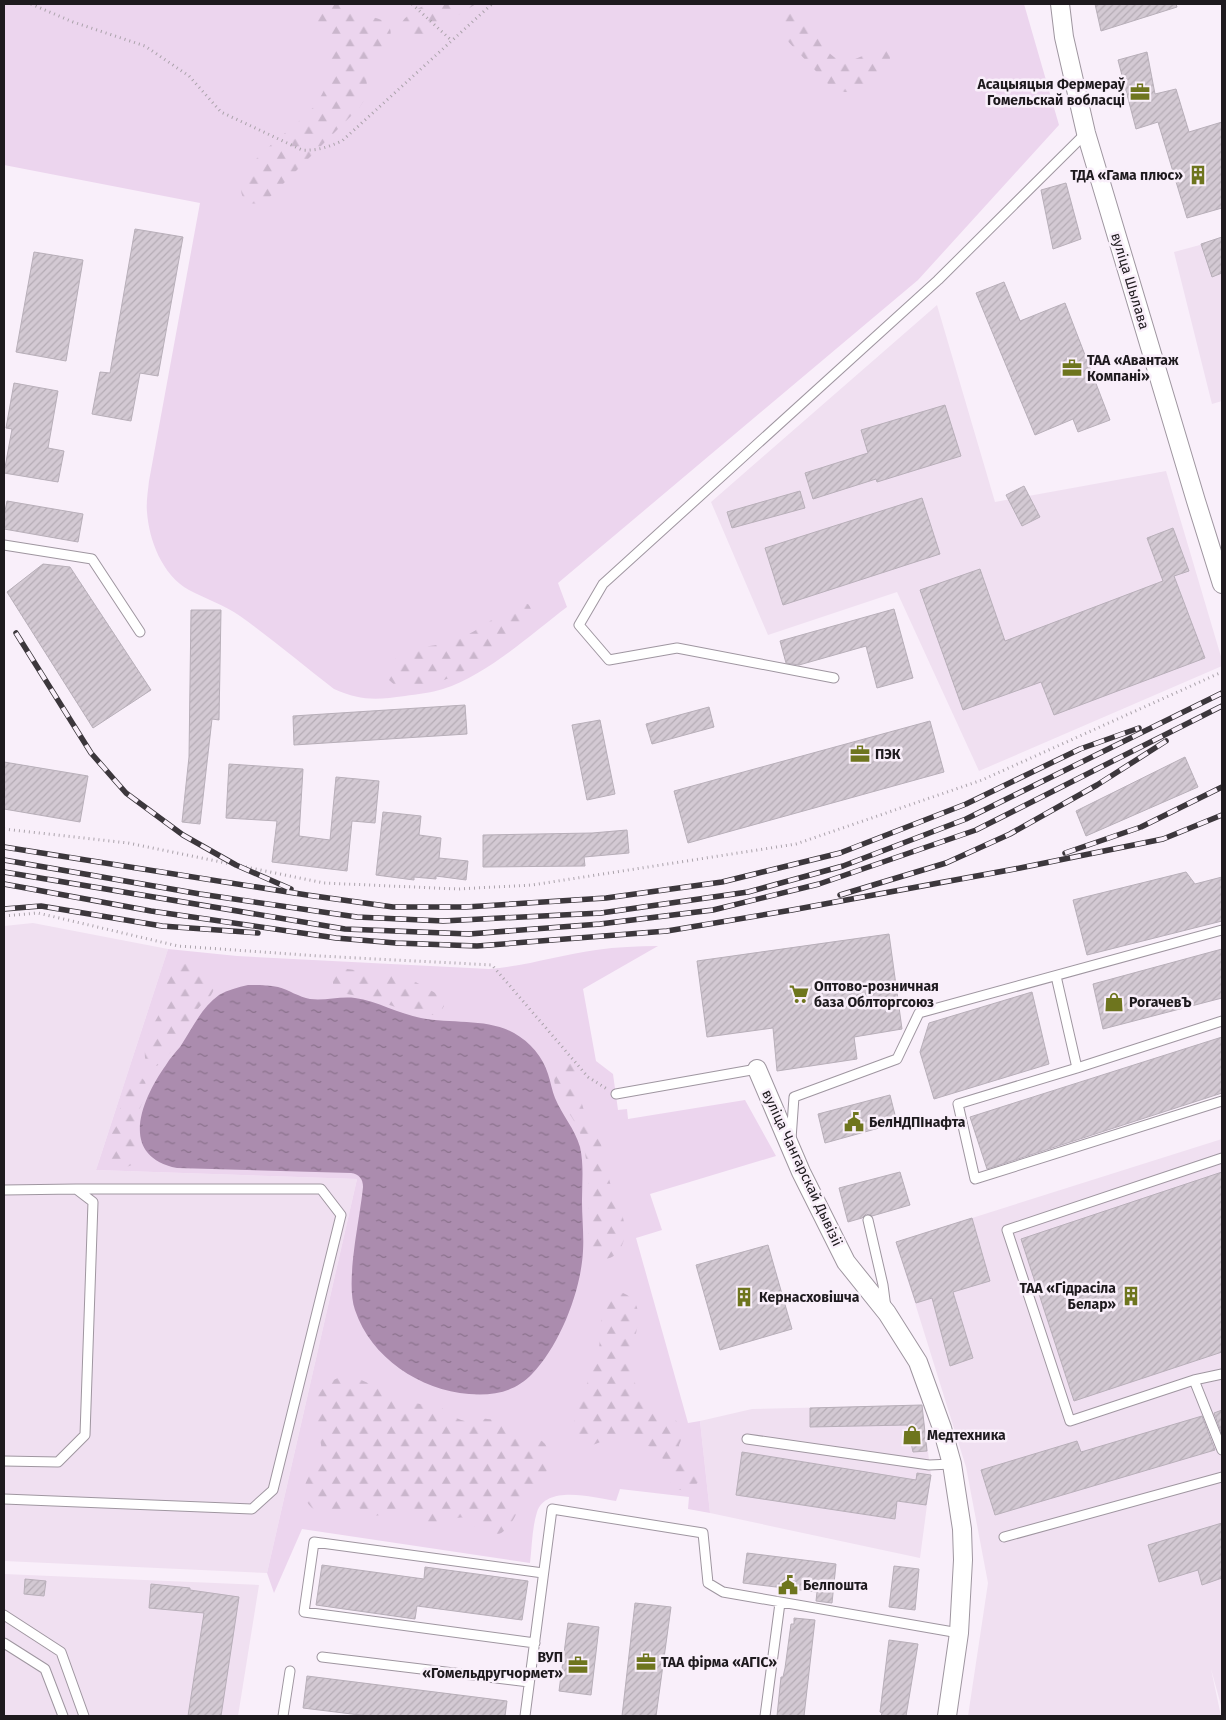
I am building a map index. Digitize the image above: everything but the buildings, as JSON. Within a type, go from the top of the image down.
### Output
[{"type":"street","name":"вуліца Шылава","points":[[1060,4],[1064,37],[1086,133],[1193,492],[1218,550],[1222,584]]},
{"type":"street","name":"вуліца Чангарскай Дывізіі","points":[[757,1070],[801,1172],[846,1262],[887,1313],[918,1362],[942,1428],[952,1464],[962,1529],[963,1560],[959,1633],[947,1716]]},
{"type":"lane","points":[[834,678],[677,648],[609,660],[579,625],[603,584],[938,280],[1086,133]]},
{"type":"lane","points":[[4,545],[92,559],[140,632]]},
{"type":"lane","points":[[790,1144],[794,1096],[897,1059],[919,1013],[1222,930]]},
{"type":"lane","points":[[1056,976],[1077,1068]]},
{"type":"lane","points":[[1222,1021],[958,1104],[975,1179],[1222,1101]]},
{"type":"lane","points":[[616,1094],[757,1070]]},
{"type":"lane","points":[[1222,1158],[1007,1230],[1070,1420],[1194,1380],[1222,1374]]},
{"type":"lane","points":[[4,1461],[58,1462],[85,1435],[93,1202],[76,1189]]},
{"type":"lane","points":[[4,1190],[321,1189],[341,1215],[273,1490],[252,1509],[4,1498]]},
{"type":"lane","points":[[868,1220],[883,1285],[887,1313]]},
{"type":"lane","points":[[1194,1380],[1222,1450]]},
{"type":"lane","points":[[747,1439],[929,1465],[952,1464]]},
{"type":"lane","points":[[1004,1537],[1222,1477]]},
{"type":"lane","points":[[525,1716],[552,1509],[703,1534],[708,1583],[723,1592],[959,1633]]},
{"type":"lane","points":[[535,1643],[304,1612],[314,1542],[543,1573]]},
{"type":"lane","points":[[765,1716],[780,1603]]},
{"type":"lane","points":[[4,1615],[61,1652],[84,1716]]},
{"type":"lane","points":[[4,1643],[45,1669],[63,1716]]},
{"type":"lane","points":[[322,1657],[529,1682]]},
{"type":"lane","points":[[283,1716],[290,1671]]},
{"type":"path","points":[[31,4],[73,22],[144,46],[189,76],[221,112],[302,150],[326,148],[342,141],[492,4]]},
{"type":"path","points":[[412,4],[452,41]]},
{"type":"path","points":[[4,829],[128,843],[324,883],[458,889],[532,885],[796,844],[982,780],[1222,672]]},
{"type":"path","points":[[4,916],[38,913],[178,946],[492,965],[588,1077],[616,1094]]},
{"type":"shaded area","points":[[1222,239],[1222,401],[1212,404],[1174,252]]},
{"type":"shaded area","points":[[937,305],[995,502],[1166,471],[1222,660],[1222,666],[979,771],[897,592],[768,635],[711,502]]},
{"type":"shaded area","points":[[33,923],[168,949],[96,1170],[357,1179],[267,1573],[4,1561],[4,926]]},
{"type":"shaded area","name":"ТАА «Гідрасіла Белар»","points":[[1222,1139],[1222,1709],[1211,1669],[1221,1716],[968,1716],[988,1583],[966,1467],[896,1242]]},
{"type":"shaded area","points":[[922,1405],[931,1475],[920,1558],[710,1513],[700,1421],[752,1409]]},
{"type":"shaded area","points":[[4,1574],[259,1585],[238,1716],[4,1716]]},
{"type":"green space","points":[[4,4],[1024,4],[1059,125],[918,280],[558,583],[567,607],[508,653],[460,682],[429,692],[385,698],[361,698],[334,689],[240,616],[189,590],[171,575],[164,566],[154,545],[148,523],[149,481],[200,203],[4,165]]},
{"type":"green space","points":[[316,4],[348,4],[357,12],[385,22],[391,31],[390,36],[388,41],[367,61],[365,71],[367,93],[359,108],[271,196],[254,204],[247,203],[241,189],[243,178],[250,166],[310,111],[322,95],[327,82],[330,68],[330,53],[327,41],[316,20],[314,10]]},
{"type":"green space","points":[[427,4],[476,4],[421,38],[407,38],[402,32],[402,22],[411,13]]},
{"type":"green space","points":[[787,12],[796,13],[809,21],[823,44],[834,57],[850,60],[878,49],[883,49],[888,52],[890,58],[888,64],[876,77],[859,88],[846,92],[837,90],[828,84],[782,35],[779,22],[781,16]]},
{"type":"green space","points":[[520,603],[528,604],[531,610],[531,619],[525,628],[467,670],[434,683],[417,687],[398,688],[389,680],[391,664],[404,653],[458,639],[483,626],[513,605]]},
{"type":"green space","points":[[658,946],[583,989],[596,1061],[613,1074],[618,1110],[627,1109],[628,1119],[745,1100],[776,1156],[650,1194],[662,1230],[636,1238],[688,1423],[700,1421],[710,1513],[688,1509],[689,1497],[620,1489],[616,1501],[572,1495],[550,1498],[542,1503],[535,1518],[530,1563],[302,1529],[274,1593],[267,1573],[357,1179],[96,1170],[168,949],[237,956],[489,969],[596,950]]},
{"type":"green space","points":[[186,963],[198,966],[209,973],[213,977],[214,988],[211,995],[195,1013],[168,1056],[159,1065],[152,1066],[145,1058],[148,1035],[164,1004],[168,977],[176,968]]},
{"type":"green space","points":[[347,969],[393,975],[412,980],[439,995],[444,1006],[436,1015],[416,1014],[369,998],[336,992],[333,988],[333,979],[340,970]]},
{"type":"green space","points":[[562,1061],[572,1064],[575,1069],[583,1108],[599,1138],[611,1185],[625,1226],[620,1250],[609,1258],[603,1259],[597,1256],[588,1240],[588,1188],[584,1149],[578,1127],[559,1096],[554,1079],[555,1069]]},
{"type":"green space","points":[[136,1076],[145,1082],[146,1091],[135,1125],[136,1161],[131,1166],[115,1167],[108,1165],[105,1154],[128,1085]]},
{"type":"green space","points":[[623,1293],[631,1298],[638,1312],[632,1356],[637,1391],[643,1401],[670,1414],[683,1430],[684,1433],[679,1445],[681,1464],[701,1478],[690,1489],[680,1490],[672,1485],[663,1459],[656,1451],[646,1445],[630,1439],[614,1438],[592,1445],[584,1445],[580,1444],[575,1435],[575,1417],[599,1350],[602,1312],[611,1297]]},
{"type":"green space","points":[[347,1376],[361,1380],[407,1402],[439,1407],[461,1420],[491,1419],[517,1433],[539,1439],[545,1444],[548,1451],[549,1459],[546,1472],[524,1499],[512,1522],[503,1532],[497,1535],[482,1534],[471,1522],[464,1518],[457,1518],[441,1527],[431,1528],[422,1525],[409,1513],[401,1510],[377,1516],[356,1506],[330,1512],[317,1511],[308,1504],[304,1493],[307,1480],[321,1453],[321,1442],[315,1423],[315,1406],[320,1392],[325,1386],[331,1381]]},
{"type":"water","points":[[248,985],[278,987],[310,999],[355,998],[404,1014],[433,1020],[492,1025],[514,1033],[530,1045],[539,1056],[546,1068],[555,1098],[580,1147],[583,1251],[578,1283],[560,1333],[542,1362],[532,1374],[518,1385],[503,1392],[487,1394],[469,1394],[433,1386],[400,1368],[385,1357],[373,1343],[362,1327],[352,1298],[352,1267],[363,1187],[358,1176],[351,1173],[177,1168],[159,1162],[147,1152],[141,1139],[140,1125],[143,1110],[157,1079],[202,1012],[213,1000],[226,992]]},
{"type":"railway","points":[[16,633],[91,753],[126,793],[183,835],[236,865],[291,889]]},
{"type":"railway","points":[[4,860],[200,894],[357,917],[443,921],[601,913],[748,892],[843,866],[966,819],[1222,693]]},
{"type":"railway","points":[[4,872],[345,929],[469,934],[600,924],[713,910],[819,884],[976,830],[1222,706]]},
{"type":"railway","points":[[4,847],[393,907],[466,907],[606,898],[722,882],[840,853],[966,804],[1080,749],[1139,728]]},
{"type":"railway","points":[[840,895],[946,863],[1010,834],[1097,785],[1166,741]]},
{"type":"railway","points":[[1065,853],[1141,827],[1222,787]]},
{"type":"railway","points":[[4,884],[151,911],[336,938],[396,943],[477,946],[667,931],[792,910],[1020,868],[1163,839],[1222,815]]},
{"type":"railway","points":[[4,909],[41,906],[162,926],[258,933]]},
{"type":"place","name":"Асацыяцыя Фермераў Гомельскай вобласці","points":[[1140,92]]},
{"type":"place","name":"ТДА «Гама плюс»","points":[[1198,175]]},
{"type":"place","name":"ТАА «Авантаж Компані»","points":[[1072,368]]},
{"type":"place","name":"ПЭК","points":[[860,754]]},
{"type":"place","name":"Оптово-розничная база Облторгсоюз","points":[[799,994]]},
{"type":"place","name":"РогачевЪ","points":[[1114,1002]]},
{"type":"place","name":"БелНДПІнафта","points":[[854,1122]]},
{"type":"place","name":"ТАА «Гідрасіла Белар»","points":[[1131,1296]]},
{"type":"place","name":"Кернасховішча","points":[[744,1297]]},
{"type":"place","name":"Медтехника","points":[[912,1435]]},
{"type":"place","name":"Белпошта","points":[[788,1585]]},
{"type":"place","name":"ТАА фірма «АГІС»","points":[[646,1662]]},
{"type":"place","name":"ВУП «Гомельдругчормет»","points":[[578,1665]]}]
